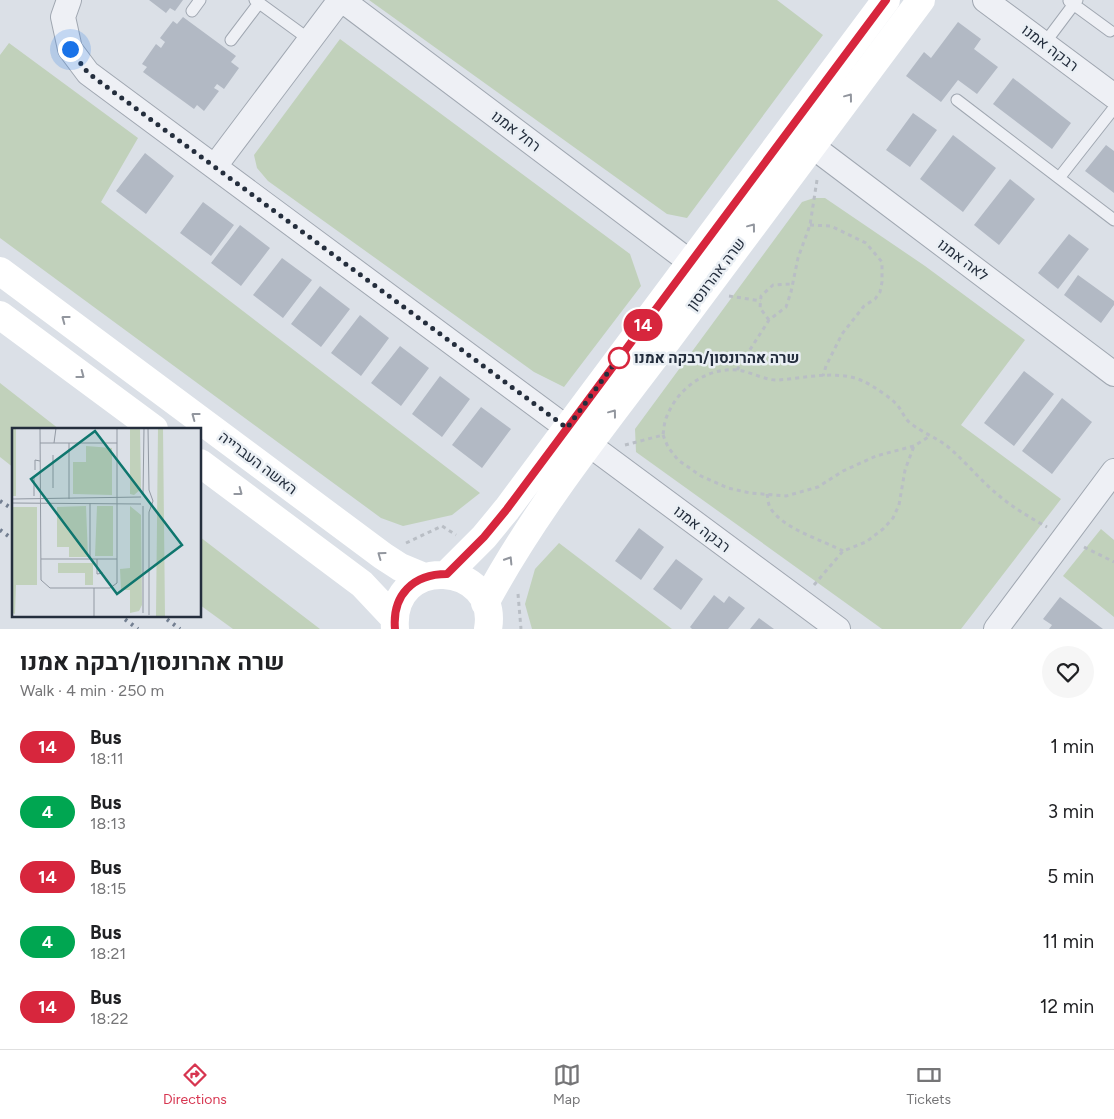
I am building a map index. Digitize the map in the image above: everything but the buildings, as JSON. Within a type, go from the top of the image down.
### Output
[{"type":"street","name":"רבקה אמנו","points":[[68,0],[63,17],[70,49],[88,73],[838,629]]},
{"type":"street","name":"רחל אמנו","points":[[215,166],[341,0],[690,262]]},
{"type":"street","name":"שרה אהרונסון","points":[[394,623],[396,607],[404,593],[415,582],[436,576],[484,537],[501,516],[886,0]]},
{"type":"street","name":"שרה אהרונסון","points":[[488,621],[504,567],[529,528],[594,448],[703,292],[817,150],[921,0]]},
{"type":"street","name":"רבקה אמנו","points":[[985,0],[1114,96]]},
{"type":"street","name":"לאה אמנו","points":[[817,150],[1114,374]]},
{"type":"street","name":"האשה העברייה","points":[[0,270],[383,556],[405,570],[436,576],[459,577],[470,583],[479,592],[488,621]]},
{"type":"street","points":[[0,315],[153,428]]},
{"type":"street","points":[[201,464],[362,584],[394,623]]},
{"type":"street","points":[[996,629],[1114,471]]},
{"type":"lane","points":[[192,10],[200,0]]},
{"type":"lane","points":[[231,40],[257,1],[310,40]]},
{"type":"lane","points":[[1044,44],[1073,1],[1110,31]]},
{"type":"lane","points":[[957,100],[1114,220]]},
{"type":"lane","points":[[1059,178],[1114,108]]},
{"type":"path","points":[[737,370],[769,320],[786,307],[798,258],[810,225],[817,150]]},
{"type":"path","points":[[810,225],[831,226],[866,243],[882,262],[880,292],[875,299],[864,306],[842,334],[823,376]]},
{"type":"path","points":[[769,320],[760,308],[761,296],[773,285],[792,284]]},
{"type":"path","points":[[703,292],[761,300]]},
{"type":"path","points":[[930,436],[914,446],[876,456],[842,471],[818,487],[786,496],[750,493],[728,488],[701,476],[678,460],[668,447],[663,435],[666,416],[679,397],[692,382],[717,371],[737,370],[775,380],[844,376],[865,382],[898,405],[907,420],[946,445],[1014,508],[1114,562]]},
{"type":"path","points":[[594,448],[663,435]]},
{"type":"path","points":[[801,602],[844,550],[866,542],[883,530],[893,518],[899,506],[906,470],[914,446]]},
{"type":"path","points":[[767,494],[769,508],[778,517],[794,527],[844,550]]},
{"type":"green space","points":[[369,0],[777,0],[823,35],[687,218],[667,214]]},
{"type":"green space","points":[[340,39],[630,254],[641,286],[564,387],[534,372],[268,181],[257,168],[254,155]]},
{"type":"green space","points":[[9,43],[138,138],[101,202],[480,493],[452,515],[403,526],[381,518],[0,238],[0,55]]},
{"type":"green space","points":[[814,198],[825,198],[925,266],[1025,340],[961,425],[1061,499],[961,629],[882,629],[636,452],[635,429],[802,202]]},
{"type":"green space","points":[[0,383],[58,428],[12,428],[12,466],[0,457]]},
{"type":"green space","points":[[1101,529],[1114,540],[1114,617],[1063,576]]},
{"type":"green space","points":[[201,538],[320,629],[233,629],[201,606]]},
{"type":"green space","points":[[559,543],[672,629],[532,629],[525,604],[535,569]]},
{"type":"railway","points":[[0,501],[12,509]]},
{"type":"railway","points":[[0,530],[12,539]]},
{"type":"railway","points":[[120,616],[138,629]]},
{"type":"railway","points":[[162,616],[180,629]]},
{"type":"bus line","name":"14","points":[[395,629],[396,607],[407,589],[424,577],[435,574],[447,574],[484,537],[507,509],[886,0]]},
{"type":"place","name":"שרה אהרונסון/רבקה אמנו","points":[[619,358]]},
{"type":"route","points":[[70,49],[88,73],[567,428],[623,352],[619,358]]}]
